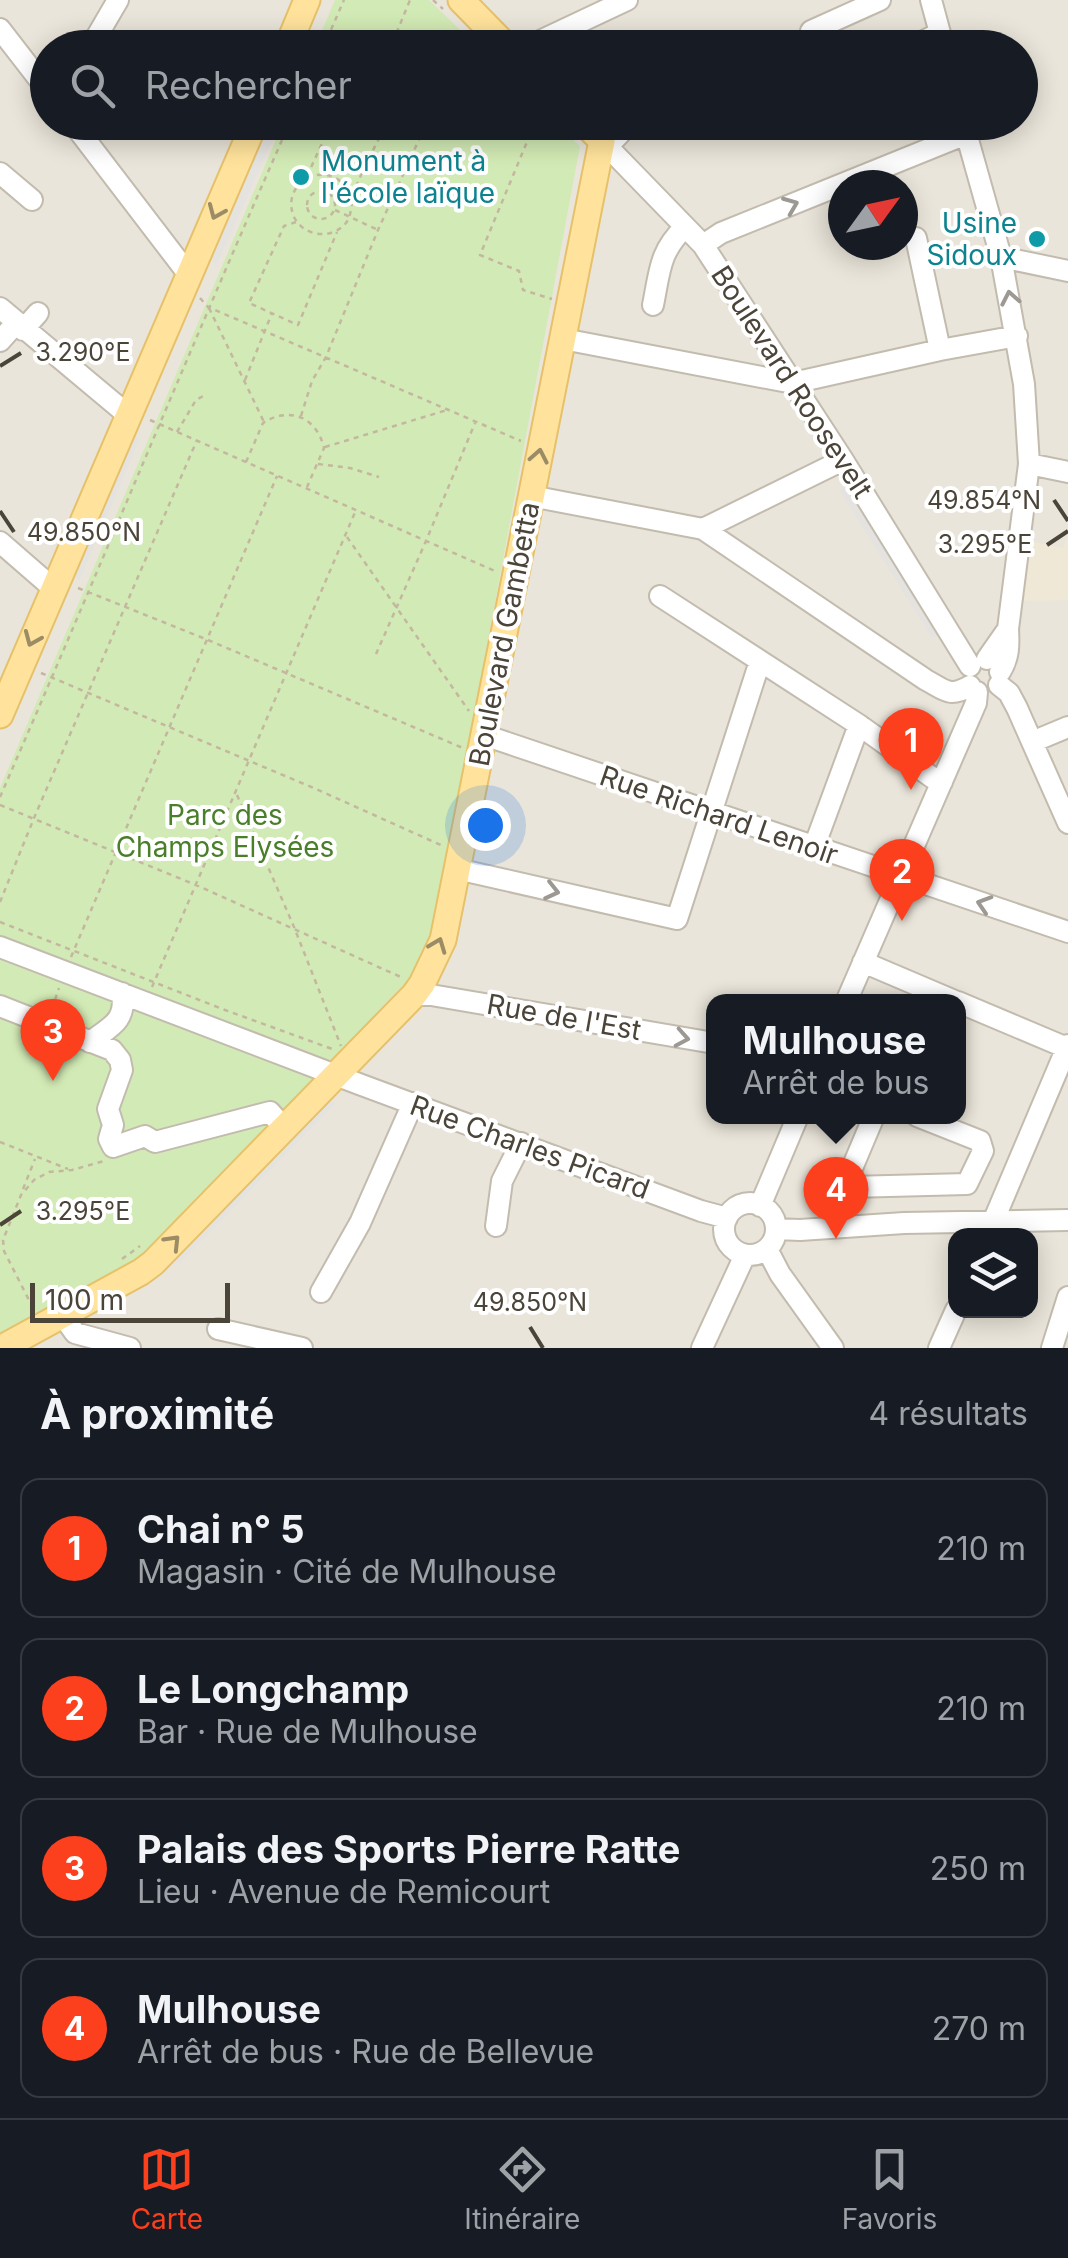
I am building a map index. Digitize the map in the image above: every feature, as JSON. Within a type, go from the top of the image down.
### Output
[{"type":"main road","points":[[294,30],[307,0]]},
{"type":"main road","points":[[463,1],[491,30]]},
{"type":"main road","points":[[1,709],[247,140]]},
{"type":"main road","name":"Boulevard Roosevelt","points":[[601,140],[605,144]]},
{"type":"main road","name":"Boulevard Gambetta","points":[[2,1348],[45,1330],[154,1263],[284,1128],[329,1064],[409,981],[442,940],[477,736],[532,496],[605,144]]},
{"type":"street","points":[[100,30],[118,0]]},
{"type":"street","points":[[563,30],[627,0]]},
{"type":"street","points":[[813,30],[880,0]]},
{"type":"street","points":[[931,0],[939,30]]},
{"type":"street","points":[[0,29],[30,68]]},
{"type":"street","points":[[85,140],[186,281]]},
{"type":"street","points":[[605,144],[610,140]]},
{"type":"street","points":[[703,245],[720,233],[937,140]]},
{"type":"street","points":[[849,994],[1008,628],[1028,464],[1024,384],[1002,257],[968,140]]},
{"type":"street","name":"Boulevard Roosevelt","points":[[605,144],[703,245],[984,677],[1009,694],[1068,823]]},
{"type":"street","points":[[0,173],[32,200]]},
{"type":"street","points":[[652,305],[669,242],[685,227]]},
{"type":"street","points":[[918,247],[940,350]]},
{"type":"street","points":[[1002,257],[1068,271]]},
{"type":"street","points":[[0,341],[13,320],[38,313]]},
{"type":"street","points":[[13,320],[122,410],[130,412]]},
{"type":"street","points":[[563,339],[793,383],[1017,336]]},
{"type":"street","points":[[703,529],[843,460]]},
{"type":"street","points":[[1028,464],[1068,472]]},
{"type":"street","points":[[532,496],[703,529],[926,680],[956,694],[984,677]]},
{"type":"street","points":[[0,542],[56,584]]},
{"type":"street","points":[[660,596],[942,782]]},
{"type":"street","points":[[458,862],[677,919],[760,661]]},
{"type":"street","points":[[814,847],[858,725]]},
{"type":"street","points":[[1032,742],[1068,727]]},
{"type":"street","name":"Rue Richard Lenoir","points":[[477,736],[1068,932]]},
{"type":"street","name":"Rue Charles Picard","points":[[0,947],[329,1064],[413,1103],[726,1218]]},
{"type":"street","points":[[863,962],[939,994]]},
{"type":"street","name":"Rue de l'Est","points":[[409,981],[431,994],[706,1042]]},
{"type":"street","points":[[90,1042],[116,1024],[124,1005],[122,993]]},
{"type":"street","points":[[966,1005],[1067,1046],[990,1228]]},
{"type":"street","points":[[0,1006],[112,1050],[122,1070],[108,1110],[113,1147],[144,1136],[155,1142],[270,1112],[284,1128]]},
{"type":"street","points":[[320,1292],[360,1223],[413,1103]]},
{"type":"street","points":[[760,1206],[795,1124]]},
{"type":"street","points":[[871,1124],[847,1180],[854,1188],[964,1186],[984,1151],[980,1141],[937,1124]]},
{"type":"street","points":[[496,1226],[502,1180],[521,1144]]},
{"type":"street","points":[[902,1187],[904,1224]]},
{"type":"street","points":[[745,1204],[760,1206],[772,1215],[776,1228],[772,1244],[760,1254],[745,1255],[726,1241],[726,1218],[745,1204]]},
{"type":"street","points":[[999,1228],[1068,1220]]},
{"type":"street","points":[[776,1228],[904,1224],[973,1228]]},
{"type":"street","points":[[767,1249],[832,1348]]},
{"type":"street","points":[[702,1348],[745,1255]]},
{"type":"street","points":[[1052,1348],[1068,1297]]},
{"type":"street","points":[[939,1348],[952,1318]]},
{"type":"street","points":[[218,1328],[302,1348]]},
{"type":"street","points":[[45,1330],[75,1333],[130,1348]]},
{"type":"path","points":[[331,30],[344,0]]},
{"type":"path","points":[[398,30],[410,0]]},
{"type":"path","points":[[0,797],[282,140]]},
{"type":"path","points":[[324,140],[306,178],[295,190],[292,206],[303,228],[317,234],[338,230]]},
{"type":"path","points":[[297,222],[284,226],[249,303],[298,324],[338,230],[350,216],[352,198],[378,140]]},
{"type":"path","points":[[302,416],[312,382],[419,140]]},
{"type":"path","points":[[528,140],[480,255],[519,271],[523,290],[570,306]]},
{"type":"path","points":[[306,178],[332,176],[344,184],[352,198]]},
{"type":"path","points":[[326,192],[332,176]]},
{"type":"path","points":[[326,192],[332,197],[334,209],[328,216],[312,216],[308,209],[310,196],[326,192]]},
{"type":"path","points":[[334,209],[378,230]]},
{"type":"path","points":[[186,281],[208,307],[264,422]]},
{"type":"path","points":[[208,307],[541,449]]},
{"type":"path","points":[[245,382],[272,313]]},
{"type":"path","points":[[176,433],[196,400],[206,396]]},
{"type":"path","points":[[306,488],[324,448],[448,410]]},
{"type":"path","points":[[130,412],[496,572],[495,580]]},
{"type":"path","points":[[246,462],[264,422],[280,415],[302,416],[316,429],[324,448]]},
{"type":"path","points":[[376,654],[476,421]]},
{"type":"path","points":[[0,902],[196,440]]},
{"type":"path","points":[[316,464],[350,468],[379,478]]},
{"type":"path","points":[[46,1024],[65,971],[278,476]]},
{"type":"path","points":[[151,990],[356,510]]},
{"type":"path","points":[[345,534],[465,704],[477,736]]},
{"type":"path","points":[[56,584],[126,607],[286,674],[477,736]]},
{"type":"path","points":[[22,664],[388,821],[458,862]]},
{"type":"path","points":[[0,922],[154,983],[329,1064],[339,1044],[236,792]]},
{"type":"path","points":[[0,805],[294,927],[409,981]]},
{"type":"path","points":[[0,1142],[72,1170]]},
{"type":"path","points":[[36,1156],[2,1239],[4,1251],[45,1330]]},
{"type":"path","points":[[20,1195],[34,1180],[49,1172],[72,1170],[118,1156]]},
{"type":"path","points":[[114,1264],[141,1246]]},
{"type":"path","points":[[0,1259],[4,1251]]},
{"type":"shaded area","points":[[0,0],[1068,0],[1068,1348],[0,1348]]},
{"type":"shaded area","points":[[260,140],[272,140],[216,267],[210,255]]},
{"type":"shaded area","points":[[133,432],[139,441],[79,581],[72,571]]},
{"type":"shaded area","points":[[849,483],[943,632],[932,638],[839,490]]},
{"type":"shaded area","points":[[1068,527],[1068,600],[1022,601],[1028,541],[1064,548]]},
{"type":"shaded area","points":[[327,1099],[335,1104],[180,1263],[170,1259]]},
{"type":"green space","points":[[335,0],[429,0],[460,30],[322,30]]},
{"type":"green space","name":"Parc des Champs Elysées","points":[[276,140],[573,140],[580,146],[433,935],[421,962],[410,978],[157,1241],[135,1260],[0,1335],[0,788]]},
{"type":"place","name":"Monument à l'école laïque","points":[[301,177]]},
{"type":"place","name":"Usine Sidoux","points":[[1037,239]]},
{"type":"place","name":"Chai n° 5","points":[[911,790]]},
{"type":"place","name":"Le Longchamp","points":[[902,921]]},
{"type":"place","name":"Palais des Sports Pierre Ratte","points":[[53,1081]]},
{"type":"place","name":"Mulhouse","points":[[836,1239]]}]
